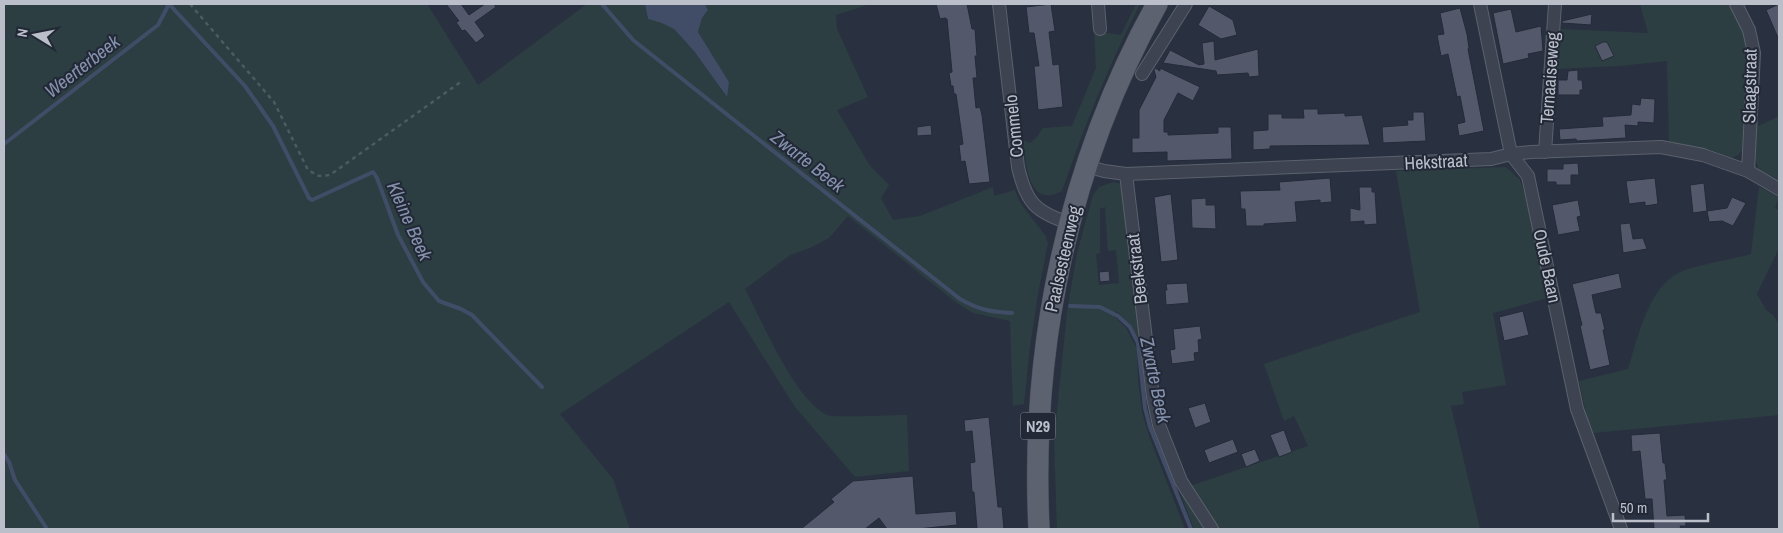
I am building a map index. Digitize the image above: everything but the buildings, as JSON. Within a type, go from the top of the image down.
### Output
[{"type":"main road","name":"Paalsesteenweg","points":[[1039,529],[1037,484],[1038,435],[1043,363],[1055,284],[1069,223],[1086,166],[1115,89],[1157,4]]},
{"type":"street","name":"Commelo","points":[[999,4],[1018,167],[1023,189],[1041,211],[1053,218],[1069,223]]},
{"type":"street","points":[[1098,4],[1100,29]]},
{"type":"street","points":[[1142,74],[1186,4]]},
{"type":"street","name":"Oude Baan","points":[[1480,4],[1511,154],[1528,176],[1577,409],[1621,529]]},
{"type":"street","name":"Ternaaiseweg","points":[[1545,152],[1555,4]]},
{"type":"street","name":"Slaagstraat","points":[[1736,4],[1748,30],[1754,53],[1748,171]]},
{"type":"street","name":"Hekstraat","points":[[1086,166],[1126,174],[1491,159],[1511,154],[1662,147],[1703,155],[1748,171],[1779,189]]},
{"type":"street","name":"Beekstraat","points":[[1126,174],[1152,397],[1159,425],[1181,481],[1212,529]]},
{"type":"path","points":[[190,4],[274,102],[308,170],[319,176],[330,175],[462,82]]},
{"type":"shaded area","points":[[4,4],[427,4],[478,85],[587,4],[645,4],[648,19],[662,22],[674,29],[694,51],[726,96],[729,82],[698,32],[702,18],[708,10],[705,4],[870,4],[836,15],[837,29],[868,97],[837,110],[870,166],[889,185],[881,198],[893,220],[920,216],[993,187],[994,196],[1014,189],[1021,204],[1045,235],[1048,243],[1029,354],[1024,404],[1013,406],[1010,321],[973,313],[958,304],[848,216],[829,238],[810,248],[790,255],[745,289],[791,377],[815,406],[827,415],[832,416],[907,415],[909,471],[855,477],[795,407],[729,302],[560,414],[613,479],[630,529],[4,529]]},
{"type":"shaded area","points":[[1136,4],[1140,4],[1098,96],[1062,191],[1050,195],[1042,194],[1035,189],[1030,180],[1023,140],[1030,143],[1043,128],[1072,126],[1096,68],[1094,31],[1121,35]]},
{"type":"shaded area","points":[[1640,4],[1730,4],[1744,32],[1747,45],[1743,149],[1738,155],[1732,158],[1711,150],[1669,143],[1667,61],[1620,66],[1556,69],[1559,29],[1648,33]]},
{"type":"shaded area","points":[[1779,116],[1779,180],[1759,170],[1755,158],[1756,127]]},
{"type":"shaded area","points":[[1506,167],[1520,180],[1528,204],[1548,298],[1493,313],[1506,385],[1462,392],[1464,404],[1451,406],[1480,529],[1218,529],[1190,486],[1308,446],[1294,416],[1284,421],[1264,364],[1420,312],[1396,171]]},
{"type":"shaded area","points":[[1114,182],[1122,184],[1146,375],[1206,529],[1194,529],[1149,411],[1141,344],[1132,326],[1116,311],[1113,315],[1126,328],[1137,349],[1142,412],[1149,436],[1185,529],[1057,529],[1054,440],[1067,312],[1077,253],[1093,195],[1099,187]],"holes":[[[1105,207],[1108,251],[1116,250],[1119,283],[1099,285],[1096,254],[1100,253],[1100,209]]]},
{"type":"shaded area","points":[[1759,187],[1779,197],[1775,208],[1779,210],[1779,248],[1757,294],[1766,310],[1773,315],[1779,324],[1779,415],[1593,433],[1586,414],[1579,381],[1628,369],[1646,313],[1661,287],[1671,277],[1691,268],[1751,254]]},
{"type":"water","points":[[645,4],[705,4],[708,10],[702,18],[698,32],[729,82],[727,97],[694,51],[674,29],[648,19]]},
{"type":"waterway","name":"Kleine Beek","points":[[169,4],[245,86],[273,126],[309,198],[312,200],[373,172],[377,178],[398,235],[423,282],[439,301],[472,315],[542,387]]},
{"type":"waterway","name":"Weerterbeek","points":[[4,144],[158,25],[169,4]]},
{"type":"waterway","name":"Zwarte Beek","points":[[602,4],[633,40],[960,299],[986,310],[1012,313]]},
{"type":"waterway","name":"Zwarte Beek","points":[[1070,306],[1100,307],[1118,316],[1130,327],[1138,343],[1145,408],[1150,427],[1191,529]]},
{"type":"waterway","name":"Weerterbeek","points":[[4,454],[15,480],[47,529]]}]
